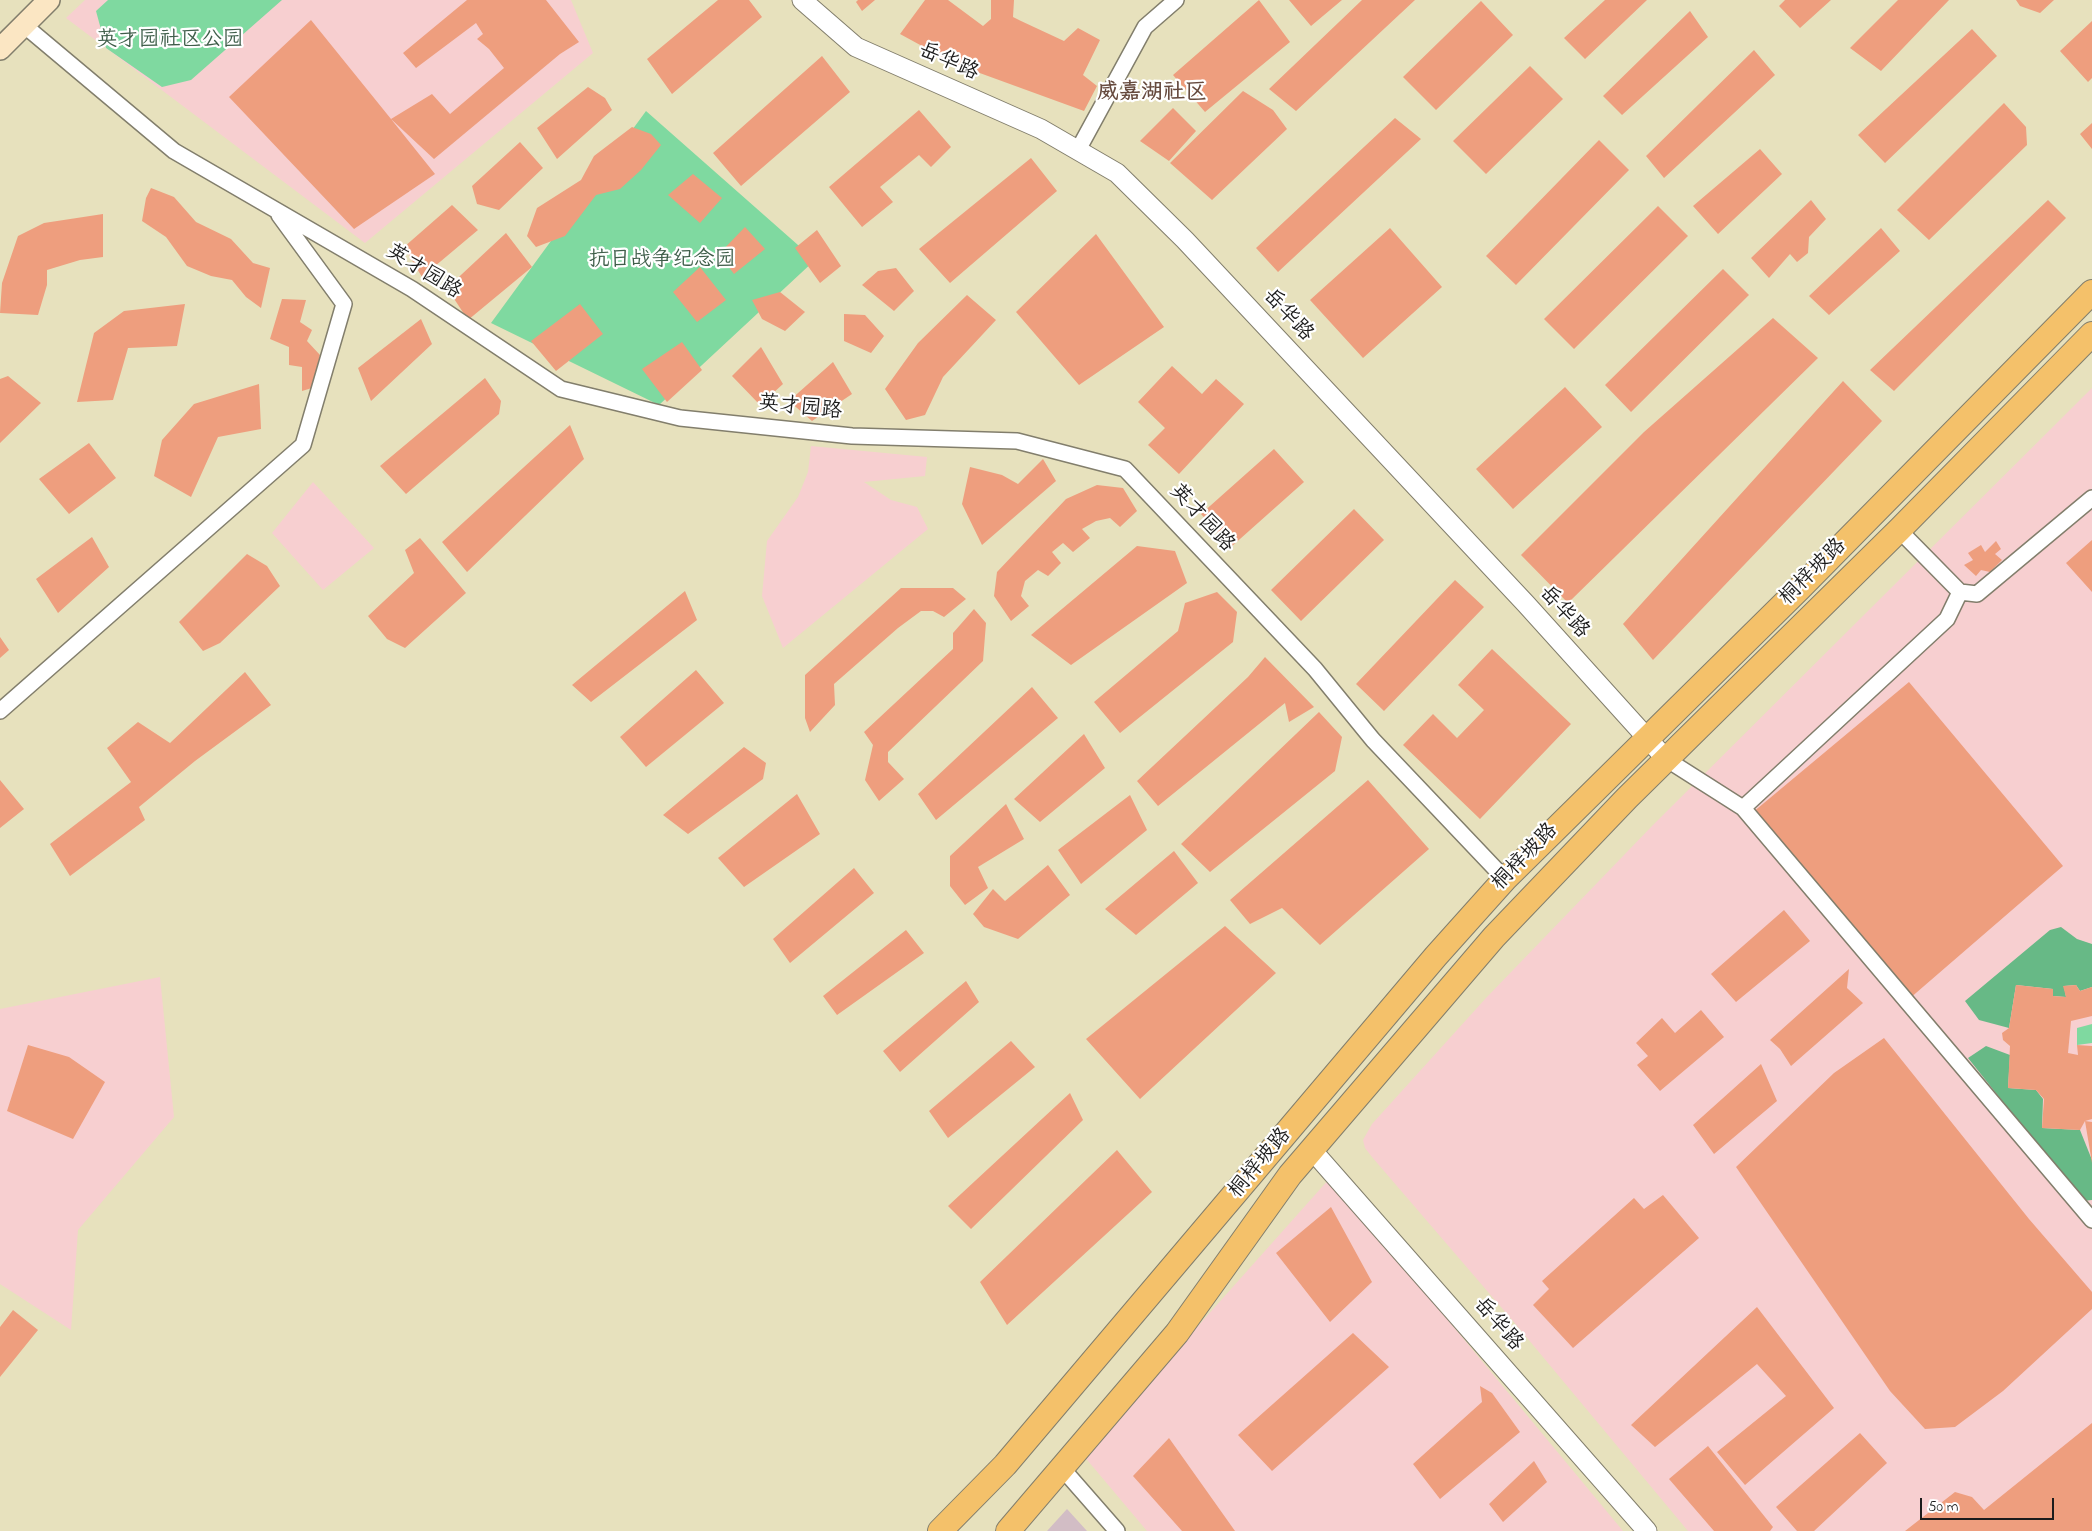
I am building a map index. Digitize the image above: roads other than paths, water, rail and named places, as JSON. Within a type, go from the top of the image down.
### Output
[{"type":"main road","points":[[0,49],[50,0]]},
{"type":"main road","name":"桐梓坡路","points":[[950,1531],[1436,956],[1505,879],[1800,588],[2092,292]]},
{"type":"main road","name":"桐梓坡路","points":[[1008,1531],[1177,1333],[1284,1183],[1494,937],[1666,759],[1899,530],[2092,334]]},
{"type":"main road","name":"桐梓坡路","points":[[940,1531],[1005,1465]]},
{"type":"main road","name":"桐梓坡路","points":[[999,1531],[1061,1467]]},
{"type":"street","name":"岳华路","points":[[802,0],[856,47],[1041,129],[1117,173],[1185,240],[1526,604],[1666,759]]},
{"type":"street","points":[[1078,150],[1145,27],[1176,0]]},
{"type":"street","name":"英才园路","points":[[25,26],[174,151],[412,289],[561,389],[680,418],[852,436],[1017,441],[1125,469],[1315,669],[1373,740],[1505,879]]},
{"type":"street","points":[[0,710],[303,445],[344,304],[275,210]]},
{"type":"street","points":[[1899,530],[1960,592],[1977,594],[2092,498]]},
{"type":"street","points":[[1743,808],[1947,619],[1960,592]]},
{"type":"street","points":[[1666,759],[1743,808],[2092,1220]]},
{"type":"street","name":"岳华路","points":[[1312,1150],[1647,1531]]},
{"type":"street","points":[[1061,1467],[1117,1531]]},
{"type":"district","name":"威嘉湖社区","points":[[1152,94]]},
{"type":"park label","name":"英才园社区公园","points":[[170,42]]},
{"type":"park label","name":"抗日战争纪念园","points":[[662,262]]}]
